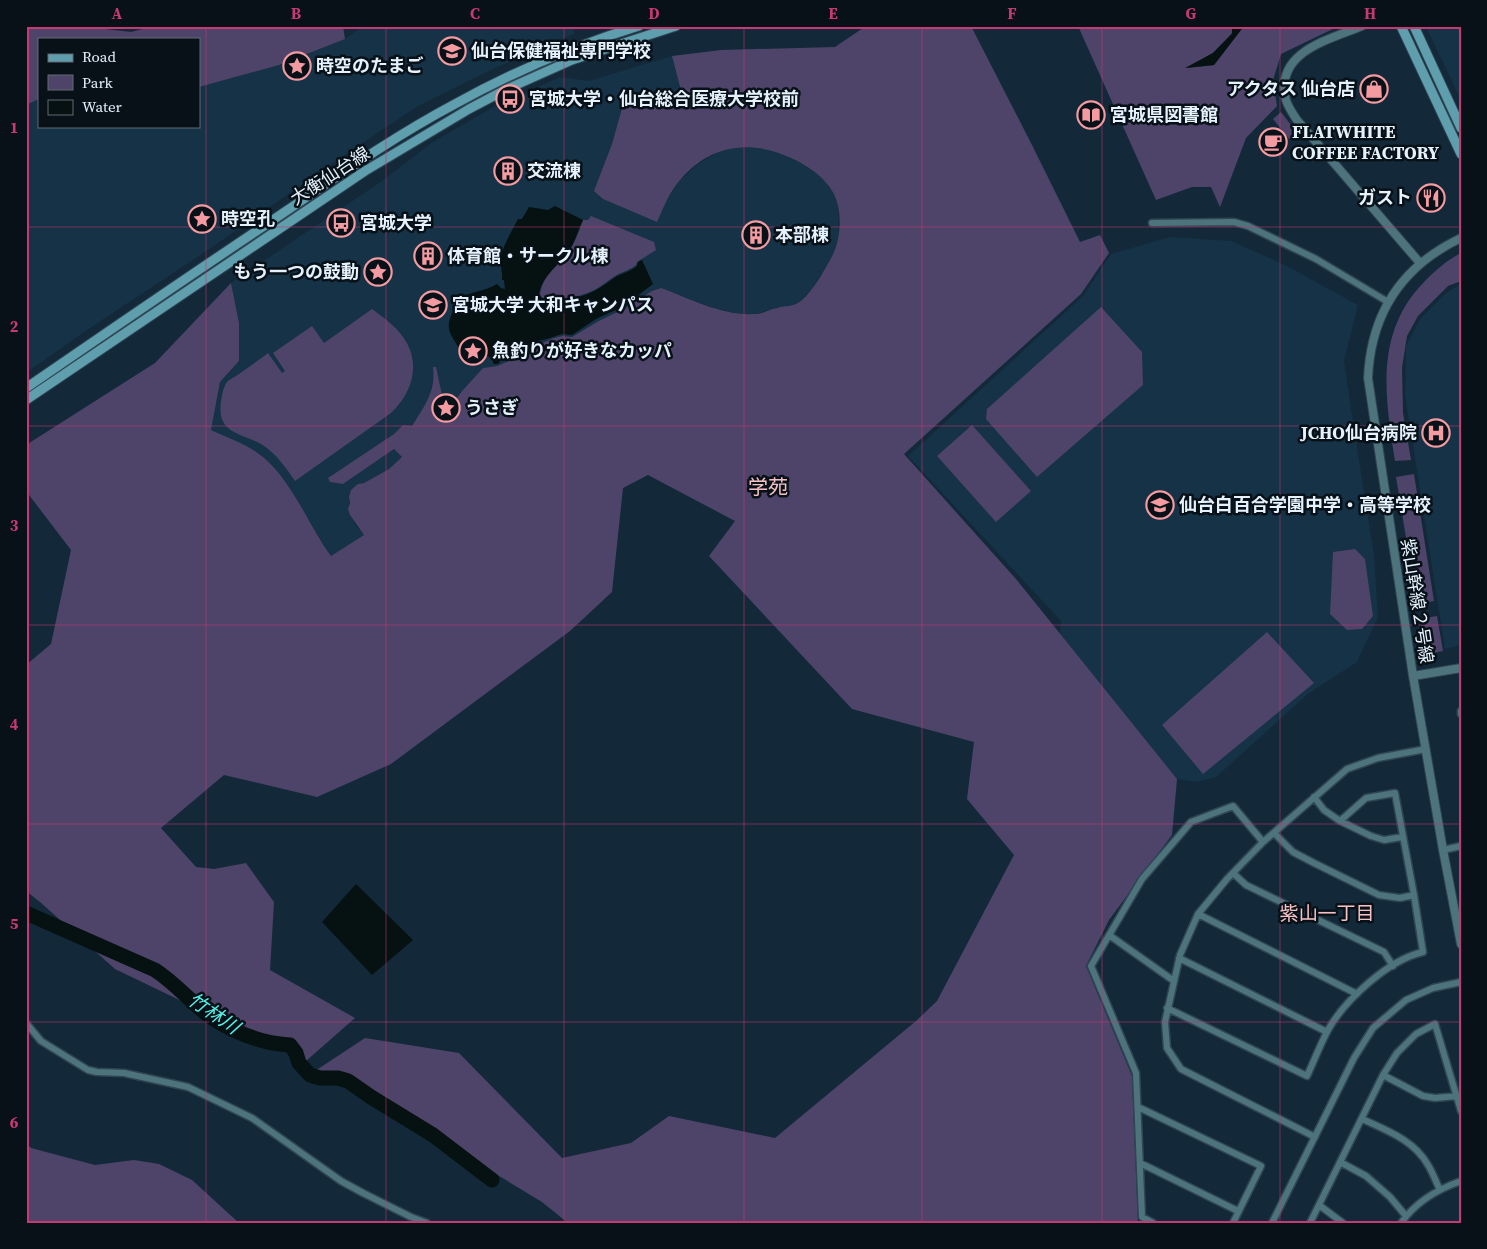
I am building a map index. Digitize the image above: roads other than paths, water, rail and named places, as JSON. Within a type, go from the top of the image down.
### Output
[{"type":"main road","name":"大衡仙台線","points":[[26,388],[334,178],[422,122],[454,104],[535,65],[639,26]]},
{"type":"main road","name":"大衡仙台線","points":[[26,400],[365,171],[469,109],[507,89],[572,60],[676,26]]},
{"type":"main road","points":[[1401,26],[1461,154]]},
{"type":"main road","points":[[1414,26],[1461,128]]},
{"type":"street","points":[[1362,26],[1313,46],[1298,56],[1288,68],[1283,84],[1286,102],[1297,120],[1420,263]]},
{"type":"street","points":[[1152,223],[1234,222],[1248,226],[1316,259],[1388,302]]},
{"type":"street","name":"紫山幹線２号線","points":[[1461,238],[1420,263],[1397,287],[1388,302],[1374,335],[1369,357],[1368,378],[1413,676],[1461,944]]},
{"type":"street","points":[[1413,676],[1461,668]]},
{"type":"street","points":[[1315,1137],[1181,1069],[1167,1048],[1164,1022],[1179,958],[1198,914],[1234,873],[1263,842],[1347,769],[1378,758],[1426,750]]},
{"type":"street","points":[[1168,1008],[1307,1076],[1327,1032],[1350,1000],[1382,972],[1422,952],[1414,895],[1395,793],[1366,798],[1340,821]]},
{"type":"street","points":[[1314,797],[1324,810],[1340,821],[1371,836],[1384,840],[1402,837]]},
{"type":"street","points":[[1153,1223],[1142,1217],[1136,1073],[1091,966],[1142,879],[1191,822],[1233,806],[1263,842]]},
{"type":"street","points":[[1274,833],[1293,852],[1379,895],[1400,898],[1414,895]]},
{"type":"street","points":[[1443,850],[1461,846]]},
{"type":"street","points":[[1234,873],[1246,885],[1384,952],[1393,966]]},
{"type":"street","points":[[1198,914],[1357,994]]},
{"type":"street","points":[[1109,935],[1174,981]]},
{"type":"street","points":[[1179,958],[1327,1032]]},
{"type":"street","points":[[1272,1223],[1354,1058],[1374,1028],[1406,1000],[1433,988],[1461,982]]},
{"type":"street","points":[[26,1023],[41,1041],[88,1070],[124,1073],[188,1087],[252,1118],[341,1181],[411,1217],[427,1223]]},
{"type":"street","points":[[1310,1223],[1397,1052],[1416,1034],[1435,1024],[1461,1111]]},
{"type":"street","points":[[1384,1076],[1424,1096],[1435,1098],[1456,1096]]},
{"type":"street","points":[[1138,1107],[1261,1166],[1233,1223]]},
{"type":"street","points":[[1362,1118],[1402,1138],[1416,1150],[1428,1164],[1440,1190]]},
{"type":"street","points":[[1340,1162],[1366,1176],[1390,1197],[1406,1216]]},
{"type":"street","points":[[1140,1163],[1238,1212]]},
{"type":"street","points":[[1401,1223],[1406,1216],[1433,1194],[1461,1182]]},
{"type":"street","points":[[1320,1204],[1343,1223]]},
{"type":"water","points":[[1232,26],[1244,26],[1214,65],[1185,68],[1213,53],[1232,34]]},
{"type":"water","points":[[555,206],[583,220],[572,246],[548,275],[539,295],[550,300],[582,296],[600,288],[617,276],[637,266],[638,262],[642,260],[653,284],[624,306],[596,319],[572,335],[562,334],[537,341],[520,354],[509,356],[498,364],[494,364],[491,358],[483,353],[465,360],[451,336],[449,327],[450,317],[456,304],[466,296],[497,284],[505,289],[504,280],[502,280],[501,263],[503,249],[518,219],[522,219],[529,207],[548,210]]},
{"type":"water","points":[[356,884],[413,940],[372,975],[322,922]]},
{"type":"waterway","name":"竹林川","points":[[26,913],[155,970],[208,1015],[229,1027],[260,1040],[290,1045],[296,1053],[299,1063],[310,1075],[348,1081],[433,1135],[492,1180]]},
{"type":"place","name":"仙台保健福祉専門学校","points":[[452,51]]},
{"type":"place","name":"時空のたまご","points":[[297,66]]},
{"type":"place","name":"アクタス 仙台店","points":[[1374,89]]},
{"type":"place","name":"宮城大学・仙台総合医療大学校前","points":[[510,99]]},
{"type":"place","name":"宮城県図書館","points":[[1091,115]]},
{"type":"place","name":"FLATWHITE COFFEE FACTORY","points":[[1273,142]]},
{"type":"place","name":"交流棟","points":[[508,171]]},
{"type":"place","name":"ガスト","points":[[1431,198]]},
{"type":"place","name":"時空孔","points":[[202,219]]},
{"type":"place","name":"宮城大学","points":[[341,223]]},
{"type":"place","name":"本部棟","points":[[756,235]]},
{"type":"place","name":"体育館・サークル棟","points":[[428,256]]},
{"type":"place","name":"もう一つの鼓動","points":[[378,272]]},
{"type":"place","name":"宮城大学 大和キャンパス","points":[[433,305]]},
{"type":"place","name":"魚釣りが好きなカッパ","points":[[473,351]]},
{"type":"place","name":"うさぎ","points":[[446,408]]},
{"type":"place","name":"JCHO仙台病院","points":[[1436,433]]},
{"type":"place","name":"仙台白百合学園中学・高等学校","points":[[1160,505]]},
{"type":"district","name":"学苑","points":[[768,487]]},
{"type":"district","name":"紫山一丁目","points":[[1327,913]]}]
